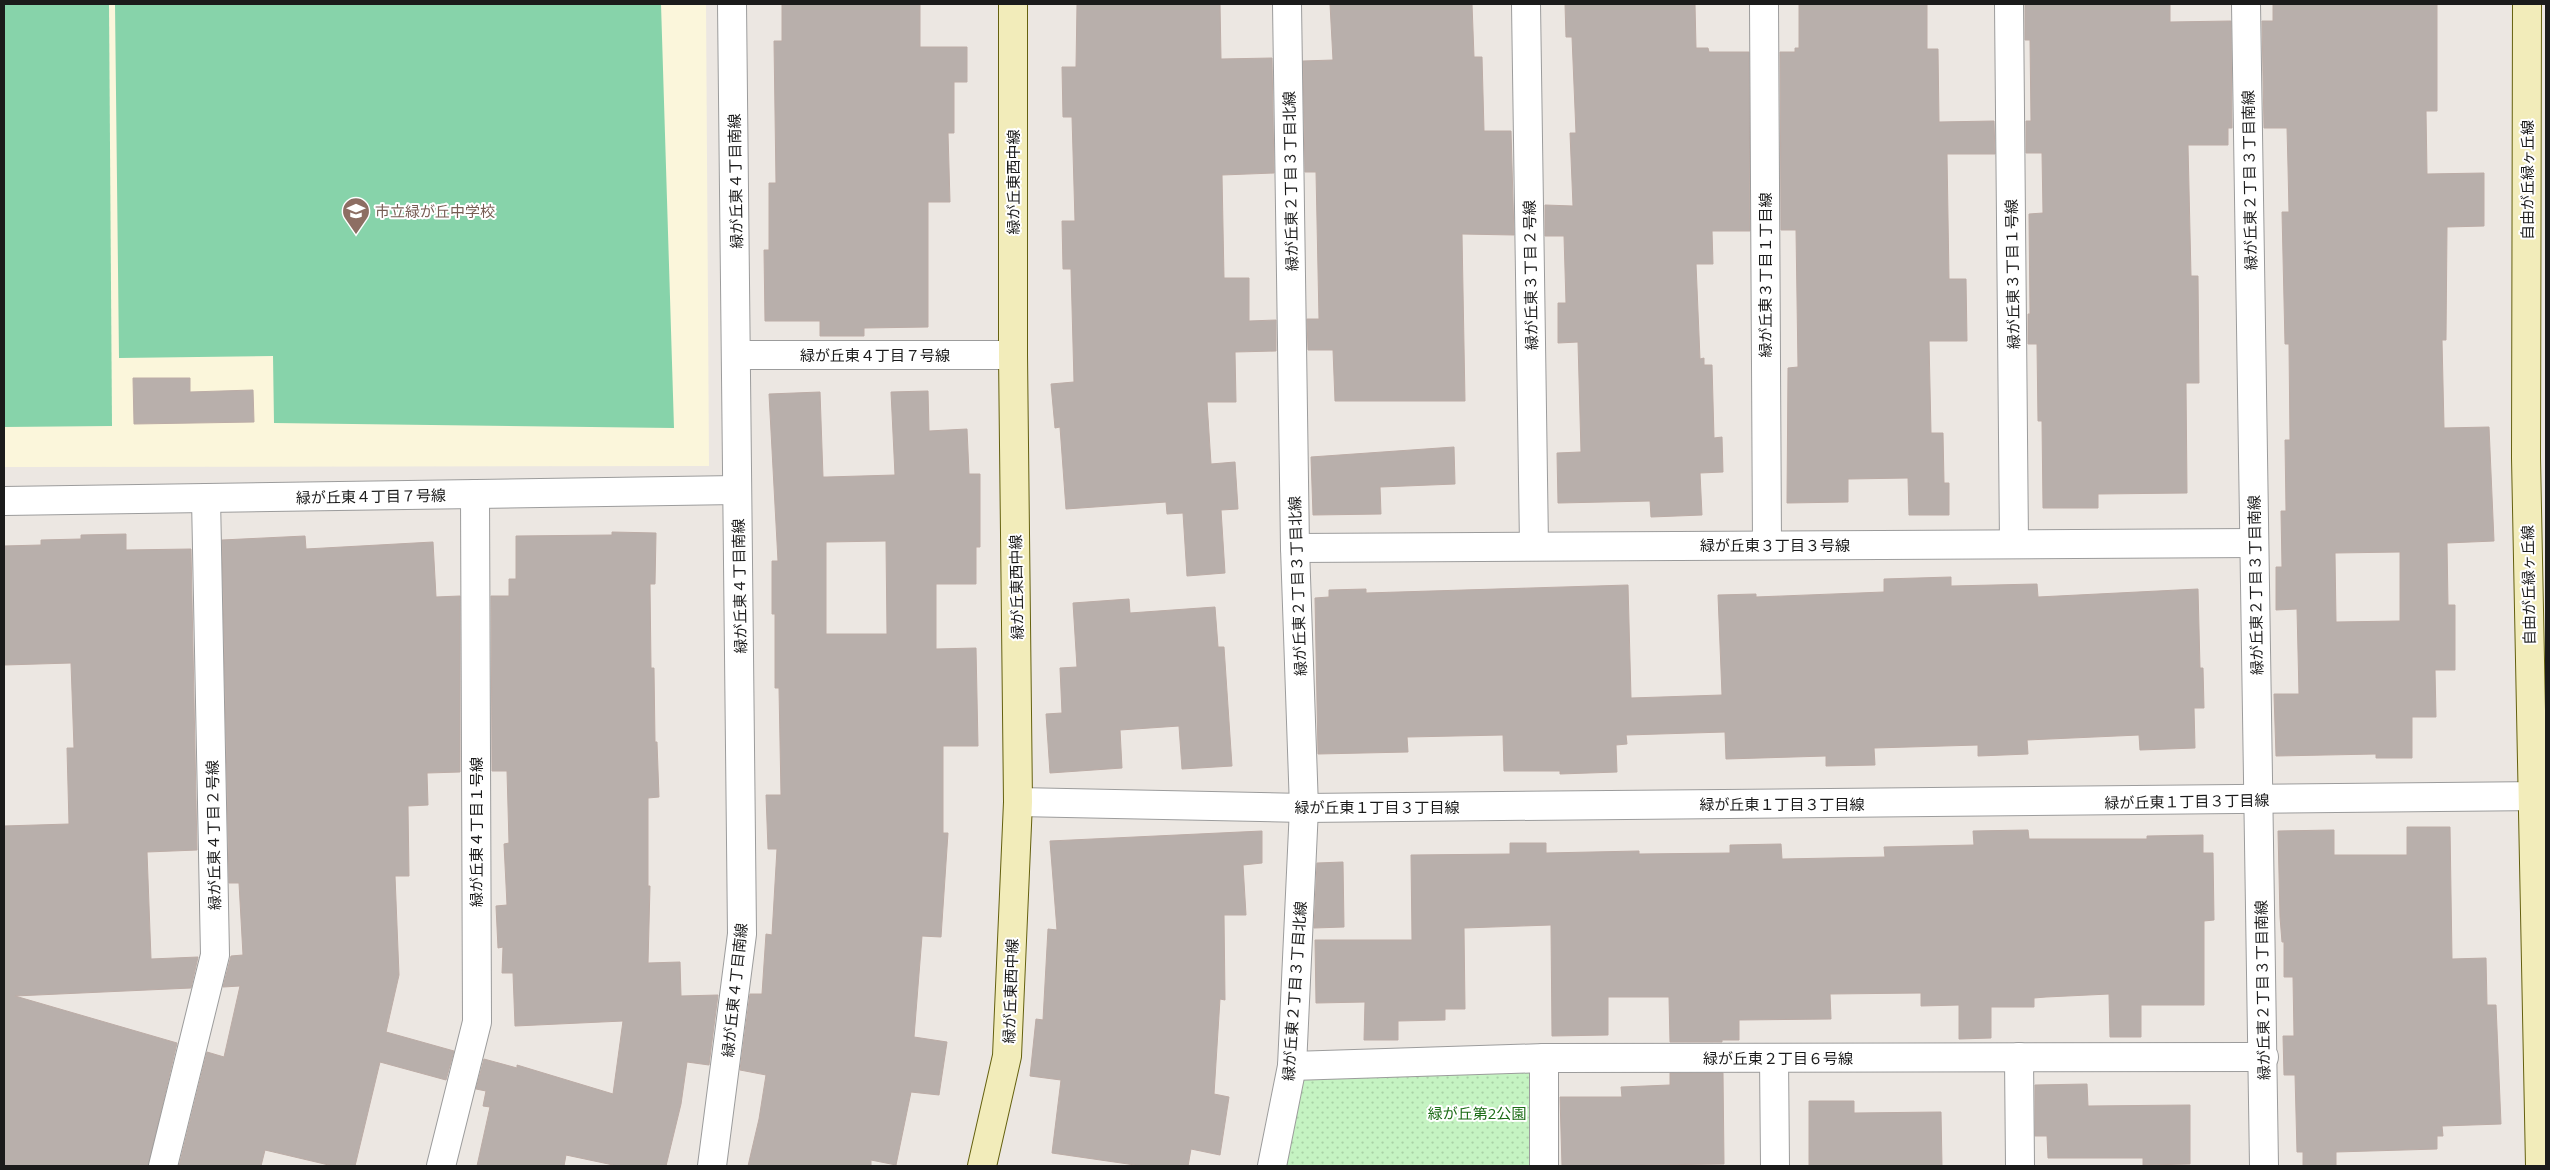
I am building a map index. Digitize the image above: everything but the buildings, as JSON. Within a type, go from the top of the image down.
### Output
[{"type":"street","name":"緑が丘東４丁目南線","points":[[712,1166],[742,934],[732,4]]},
{"type":"street","name":"緑が丘東西中線","points":[[982,1166],[1007,1056],[1018,802],[1013,355],[1013,4]]},
{"type":"street","name":"緑が丘東２丁目３丁目北線","points":[[1272,1166],[1292,1066],[1304,808],[1295,548],[1287,4]]},
{"type":"street","name":"緑が丘東３丁目２号線","points":[[1526,4],[1534,546]]},
{"type":"street","name":"緑が丘東３丁目１丁目線","points":[[1764,4],[1766,545]]},
{"type":"street","name":"緑が丘東３丁目１号線","points":[[2009,4],[2014,544]]},
{"type":"street","name":"緑が丘東２丁目３丁目南線","points":[[2246,4],[2258,800],[2264,1057],[2264,1166]]},
{"type":"street","name":"自由が丘緑ヶ丘線","points":[[2527,4],[2526,458],[2539,796],[2540,1166]]},
{"type":"street","name":"緑が丘東４丁目７号線","points":[[737,355],[1013,355]]},
{"type":"street","name":"緑が丘東４丁目７号線","points":[[4,501],[738,490]]},
{"type":"street","name":"緑が丘東４丁目１号線","points":[[441,1166],[477,1022],[475,494]]},
{"type":"street","name":"緑が丘東４丁目２号線","points":[[163,1166],[215,955],[206,498]]},
{"type":"street","name":"緑が丘東３丁目３号線","points":[[1295,548],[2254,543]]},
{"type":"street","name":"緑が丘東１丁目３丁目線","points":[[1018,802],[1304,808],[2539,796]]},
{"type":"street","points":[[2019,1057],[2020,1166]]},
{"type":"street","name":"緑が丘東２丁目６号線","points":[[1292,1066],[1544,1058],[2264,1057]]},
{"type":"street","points":[[1544,1058],[1544,1166]]},
{"type":"street","points":[[1774,1058],[1775,1166]]},
{"type":"shaded area","name":"市立緑が丘中学校","points":[[4,4],[706,4],[709,466],[4,467]]},
{"type":"green space","points":[[4,4],[109,4],[112,426],[4,427]]},
{"type":"green space","name":"市立緑が丘中学校","points":[[115,4],[661,4],[674,428],[274,423],[273,356],[119,358]]},
{"type":"green space","name":"緑が丘第2公園","points":[[1544,1058],[1544,1166],[1272,1166],[1292,1066]]},
{"type":"place","name":"市立緑が丘中学校","points":[[356,235]]}]
